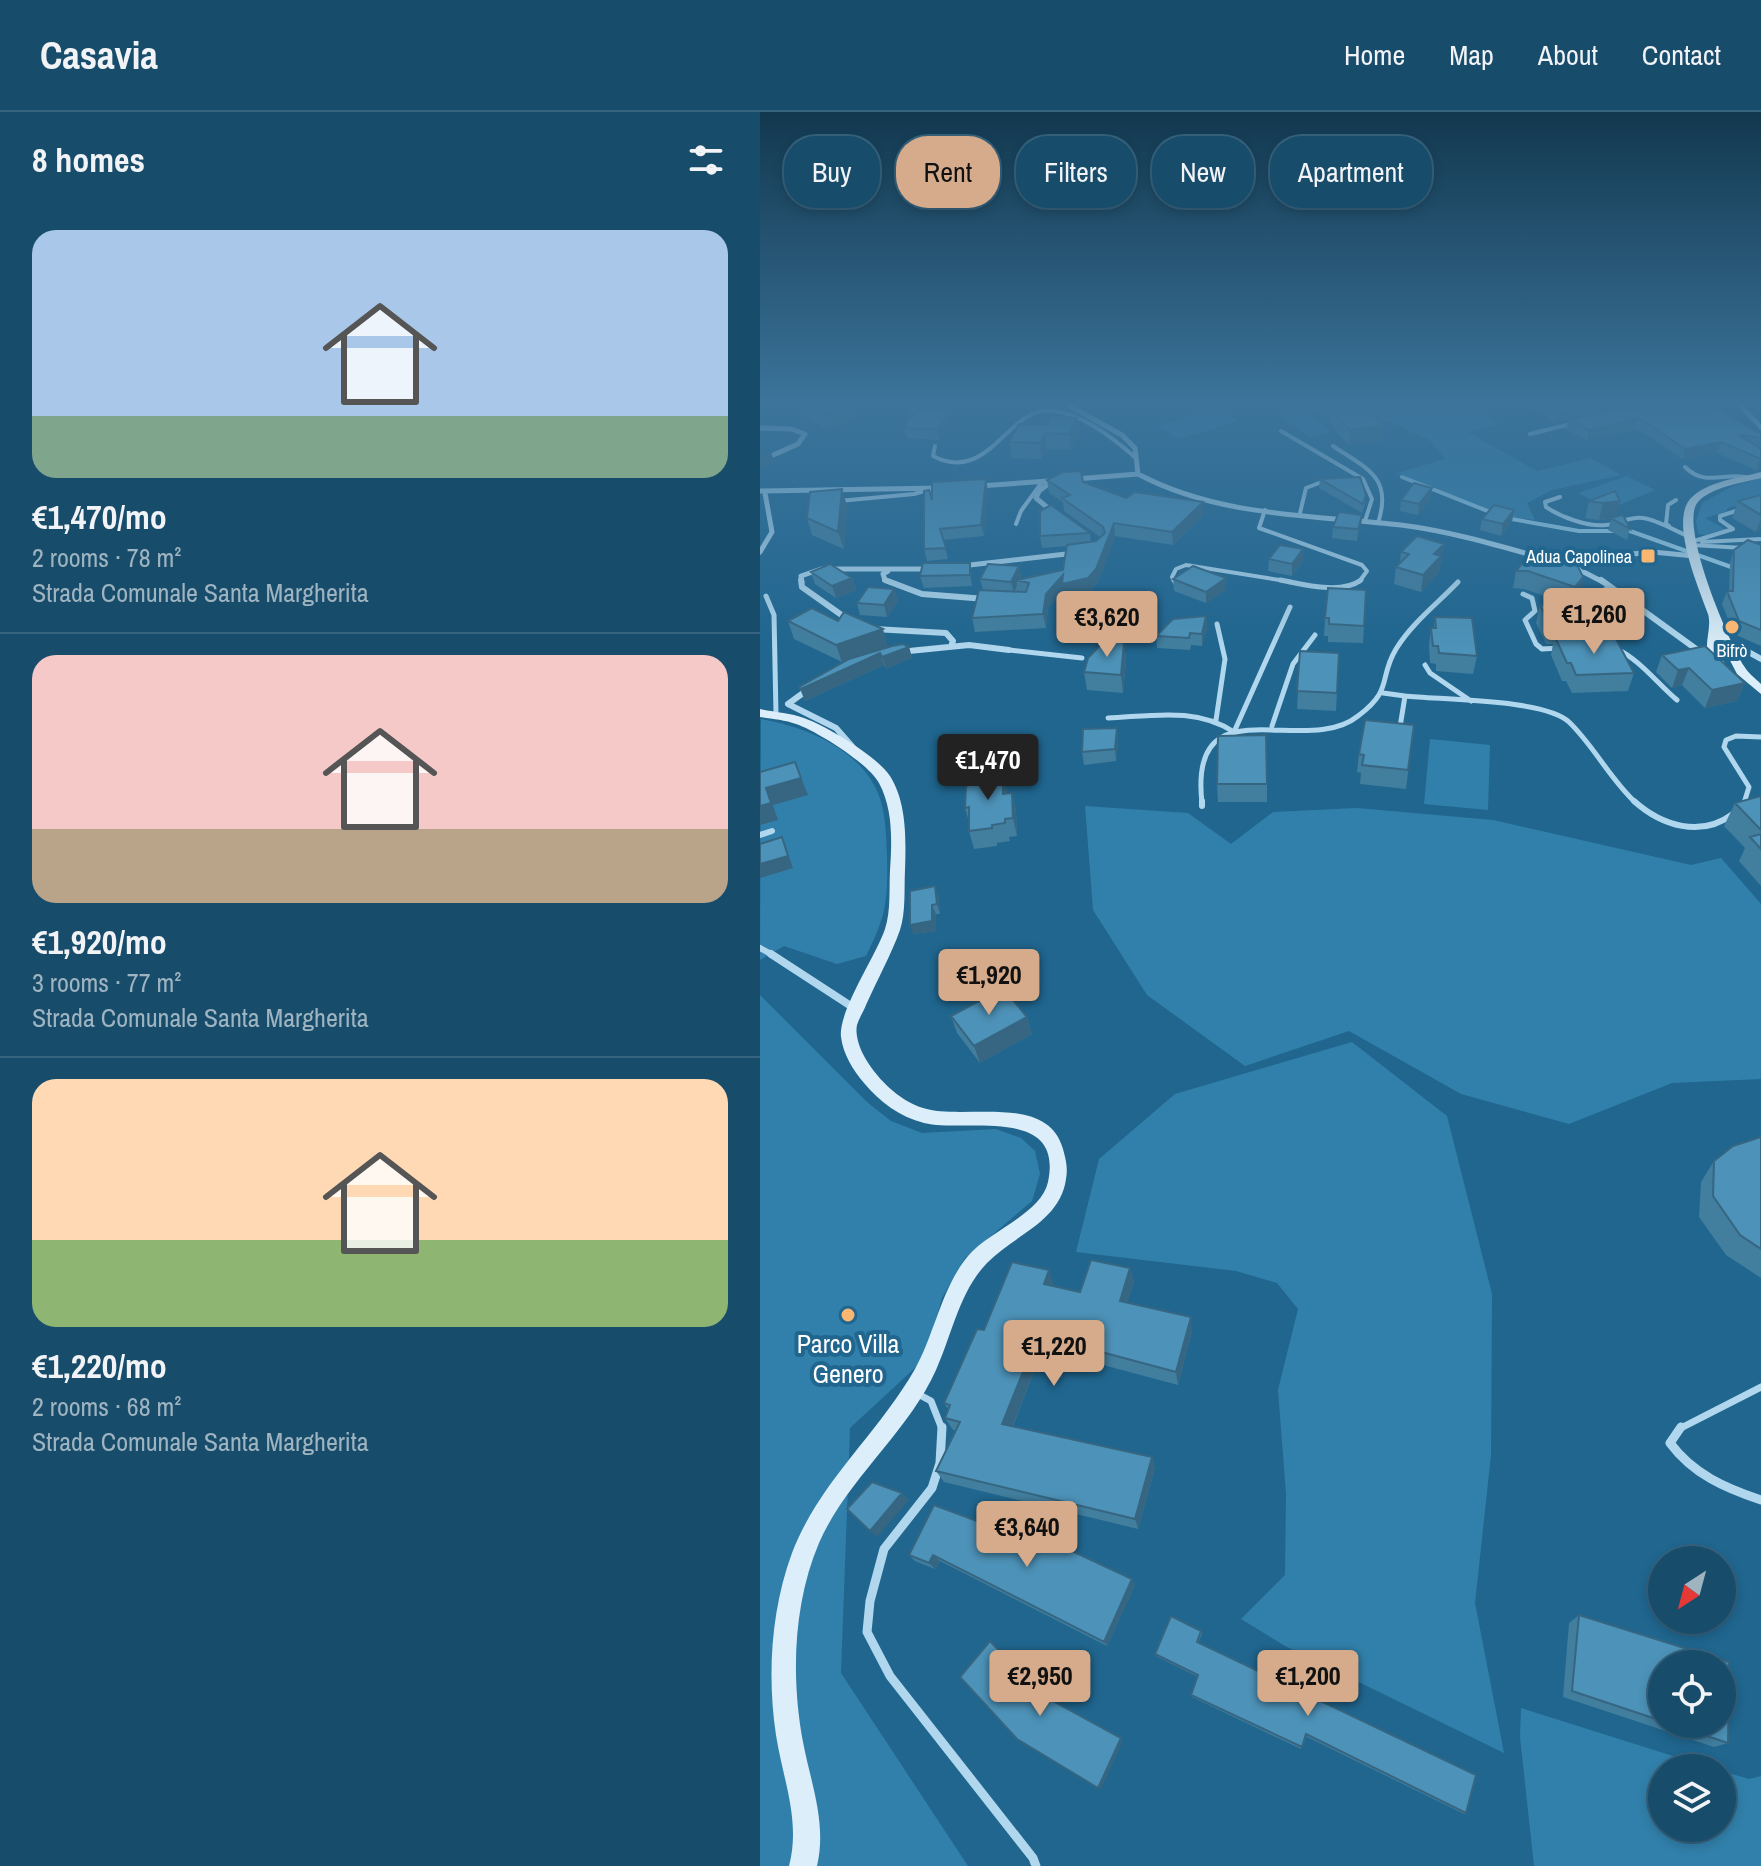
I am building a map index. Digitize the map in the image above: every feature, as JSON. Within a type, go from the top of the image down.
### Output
[{"type":"street","points":[[760,552],[770,543],[773,530],[762,492],[947,487]]},
{"type":"street","points":[[1044,487],[1036,498],[1066,520]]},
{"type":"street","points":[[1161,487],[1202,500],[1265,510],[1438,530],[1558,561],[1595,576],[1714,660],[1761,700]]},
{"type":"street","points":[[1724,487],[1698,496],[1690,505],[1692,546],[1715,618],[1728,647],[1739,667],[1761,690]]},
{"type":"street","points":[[1558,561],[1692,546]]},
{"type":"street","points":[[950,567],[1087,551]]},
{"type":"street","points":[[1595,576],[1594,564],[1612,554]]},
{"type":"street","points":[[860,626],[802,587],[801,576],[821,569],[936,569]]},
{"type":"street","points":[[888,571],[883,574],[885,580],[922,594],[995,599]]},
{"type":"street","points":[[1714,660],[1715,618]]},
{"type":"street","points":[[870,629],[946,633],[951,637],[951,646]]},
{"type":"street","points":[[888,654],[951,646],[1009,650]]},
{"type":"street","points":[[1728,647],[1743,649],[1761,659]]},
{"type":"street","points":[[1714,660],[1739,667]]},
{"type":"street","points":[[816,683],[788,704],[837,727],[849,736],[857,752]]},
{"type":"street","points":[[760,713],[776,714],[820,729],[857,752],[883,776],[890,788],[897,817],[899,846],[894,926],[880,961],[854,1008],[848,1039],[852,1052],[873,1082],[903,1108],[927,1117],[998,1118],[1029,1124],[1044,1134],[1054,1147],[1058,1165],[1050,1198],[1038,1215],[987,1250],[964,1278],[913,1391],[819,1522],[803,1553],[792,1594],[786,1647],[788,1733],[807,1827],[803,1866]]},
{"type":"street","points":[[771,954],[854,1008]]},
{"type":"lane","points":[[1016,524],[1021,511],[1038,487]]},
{"type":"lane","points":[[1300,513],[1306,488],[1309,487]]},
{"type":"lane","points":[[1365,521],[1372,499],[1367,487]]},
{"type":"lane","points":[[1378,523],[1385,502],[1381,487]]},
{"type":"lane","points":[[837,501],[914,494],[934,488]]},
{"type":"lane","points":[[1560,497],[1545,502],[1546,507],[1583,523],[1609,525],[1633,517],[1672,528]]},
{"type":"lane","points":[[1676,500],[1668,505],[1666,524],[1692,546],[1751,548]]},
{"type":"lane","points":[[1692,546],[1731,531],[1733,527],[1720,520],[1720,516],[1748,507]]},
{"type":"lane","points":[[1176,583],[1172,577],[1176,569],[1186,565],[1304,583],[1350,586],[1360,582],[1367,571],[1362,565],[1259,528],[1265,510]]},
{"type":"lane","points":[[1692,546],[1761,539]]},
{"type":"lane","points":[[1202,806],[1200,769],[1206,752],[1221,737],[1272,726],[1298,729],[1331,727],[1352,721],[1383,693],[1394,651],[1458,582]]},
{"type":"lane","points":[[1596,612],[1598,597],[1609,587]]},
{"type":"lane","points":[[1523,594],[1532,598],[1535,611],[1525,620],[1536,644],[1542,649],[1573,649]]},
{"type":"lane","points":[[766,596],[774,615],[776,714]]},
{"type":"lane","points":[[1234,732],[1290,607]]},
{"type":"lane","points":[[1216,720],[1224,683],[1225,655],[1217,624]]},
{"type":"lane","points":[[1272,726],[1293,664],[1315,635]]},
{"type":"lane","points":[[1615,638],[1617,649]]},
{"type":"lane","points":[[1605,652],[1617,649],[1639,660],[1650,677],[1677,700]]},
{"type":"lane","points":[[1009,650],[1082,658]]},
{"type":"lane","points":[[1425,665],[1430,673],[1471,701]]},
{"type":"lane","points":[[1383,693],[1442,701],[1471,701],[1564,717],[1634,802],[1659,819],[1701,829],[1715,827],[1747,799],[1749,787],[1724,747],[1726,740],[1736,736],[1761,737]]},
{"type":"lane","points":[[1400,727],[1405,696]]},
{"type":"lane","points":[[1108,718],[1188,714],[1216,720],[1234,732]]},
{"type":"lane","points":[[760,835],[772,831]]},
{"type":"lane","points":[[760,948],[771,954]]},
{"type":"lane","points":[[1761,1387],[1681,1427],[1670,1443],[1681,1461],[1705,1477],[1761,1500]]},
{"type":"lane","points":[[913,1391],[931,1401],[937,1410],[943,1432],[940,1463],[932,1488],[884,1549],[870,1601],[867,1632],[890,1676],[1033,1858],[1036,1866]]},
{"type":"shaded area","points":[[1431,487],[1566,487],[1552,490],[1527,503],[1535,520],[1499,515]]},
{"type":"shaded area","points":[[1596,487],[1649,487],[1655,490],[1619,505],[1603,506],[1578,493]]},
{"type":"shaded area","points":[[1731,487],[1761,487],[1761,502],[1729,507],[1725,512],[1705,518],[1725,529],[1698,534],[1696,521],[1702,503]]},
{"type":"shaded area","points":[[761,719],[809,733],[840,749],[865,771],[878,793],[886,829],[887,885],[882,919],[866,956],[837,964],[784,946],[760,960]]},
{"type":"shaded area","points":[[1430,739],[1490,745],[1488,810],[1424,804]]},
{"type":"shaded area","points":[[1085,806],[1188,813],[1231,844],[1273,812],[1357,808],[1493,820],[1691,865],[1721,858],[1761,904],[1761,1079],[1672,1083],[1569,1124],[1461,1094],[1349,1031],[1245,1066],[1147,995],[1093,910]]},
{"type":"shaded area","name":"Parco Villa Genero","points":[[760,995],[867,1102],[891,1121],[922,1133],[996,1129],[1021,1138],[1035,1151],[1040,1174],[1032,1201],[965,1258],[942,1298],[932,1333],[917,1366],[850,1428],[841,1673],[968,1866],[760,1866]]},
{"type":"shaded area","points":[[1352,1042],[1447,1116],[1492,1294],[1491,1455],[1475,1603],[1504,1753],[1285,1646],[1241,1619],[1285,1575],[1286,1494],[1278,1390],[1298,1309],[1277,1283],[1236,1271],[1076,1252],[1099,1159],[1175,1094]]},
{"type":"shaded area","points":[[1521,1708],[1667,1754],[1648,1754],[1648,1842],[1736,1842],[1736,1775],[1749,1779],[1761,1776],[1761,1866],[1534,1866],[1520,1737]]},
{"type":"building","points":[[932,487],[985,487],[981,525],[940,529],[946,548],[924,549],[924,491],[929,490],[932,500]]},
{"type":"building","points":[[1058,487],[1096,487],[1126,498],[1135,492],[1203,502],[1172,532],[1114,523],[1096,569],[1088,578],[1062,584],[1063,575],[1046,594],[1043,614],[972,618],[979,590],[1026,592],[1029,583],[1017,580],[1063,570],[1067,545],[1096,541],[1105,533],[1103,527],[1062,498],[1070,495]]},
{"type":"building","points":[[1334,487],[1363,487],[1366,495],[1363,504]]},
{"type":"building","points":[[1411,487],[1432,488],[1419,504],[1401,500]]},
{"type":"building","points":[[842,489],[838,532],[807,518],[810,492]]},
{"type":"building","points":[[1615,491],[1620,501],[1589,501]]},
{"type":"building","points":[[1761,495],[1761,515],[1738,501]]},
{"type":"building","points":[[1051,505],[1090,533],[1040,536],[1040,511]]},
{"type":"building","points":[[1494,505],[1514,510],[1503,524],[1482,519]]},
{"type":"building","points":[[1339,512],[1362,515],[1358,529],[1333,527]]},
{"type":"building","points":[[1623,515],[1630,529],[1611,518]]},
{"type":"building","points":[[1417,536],[1444,544],[1434,554],[1441,556],[1423,575],[1396,567],[1409,554],[1401,552]]},
{"type":"building","points":[[1748,540],[1761,545],[1761,630],[1739,621],[1727,591],[1733,591],[1734,550]]},
{"type":"building","points":[[1280,545],[1303,549],[1292,564],[1269,559]]},
{"type":"building","points":[[1532,552],[1577,564],[1583,577],[1575,587],[1528,571],[1516,571]]},
{"type":"building","points":[[923,563],[970,563],[970,575],[920,576]]},
{"type":"building","points":[[830,564],[852,578],[832,586],[811,572]]},
{"type":"building","points":[[988,564],[1019,566],[1011,582],[980,579]]},
{"type":"building","points":[[1193,566],[1226,578],[1206,592],[1173,579]]},
{"type":"building","points":[[868,587],[894,589],[884,605],[857,603]]},
{"type":"building","points":[[1328,588],[1366,590],[1364,626],[1329,624],[1329,618],[1325,618]]},
{"type":"building","points":[[1597,603],[1611,628],[1550,626],[1540,605]]},
{"type":"building","points":[[812,608],[838,621],[844,612],[883,629],[836,645],[788,621]]},
{"type":"building","points":[[1206,616],[1202,634],[1190,633],[1189,638],[1156,636],[1173,619]]},
{"type":"building","points":[[1435,617],[1472,618],[1477,656],[1439,653],[1438,646],[1433,646],[1431,628],[1436,628]]},
{"type":"building","points":[[1555,637],[1616,639],[1634,673],[1576,675]]},
{"type":"building","points":[[1106,639],[1124,643],[1121,675],[1084,672],[1088,658]]},
{"type":"building","points":[[903,644],[909,647],[882,657],[880,653],[801,689],[799,687],[849,659]]},
{"type":"building","points":[[1705,646],[1745,683],[1712,690],[1689,668],[1678,670],[1662,655]]},
{"type":"building","points":[[1300,651],[1339,653],[1337,693],[1297,691]]},
{"type":"building","points":[[1365,720],[1414,725],[1408,770],[1362,765],[1364,755],[1359,754]]},
{"type":"building","points":[[1117,728],[1115,749],[1082,752],[1083,729]]},
{"type":"building","points":[[1266,735],[1267,784],[1217,784],[1218,736]]},
{"type":"building","points":[[795,762],[801,778],[766,788],[771,803],[760,806],[760,772]]},
{"type":"building","points":[[1003,773],[1003,794],[1012,793],[1013,818],[992,825],[992,828],[969,831],[969,807],[965,808],[966,786],[970,785],[970,776]]},
{"type":"building","points":[[1761,796],[1761,830],[1735,803]]},
{"type":"building","points":[[1761,834],[1761,849],[1750,837]]},
{"type":"building","points":[[782,837],[788,856],[760,864],[760,844]]},
{"type":"building","points":[[935,886],[937,904],[932,905],[932,921],[910,925],[910,891]]},
{"type":"building","points":[[1003,988],[1027,1017],[974,1046],[951,1016]]},
{"type":"building","points":[[1761,1137],[1761,1249],[1740,1235],[1713,1196],[1714,1161],[1733,1146]]},
{"type":"building","points":[[1091,1260],[1130,1268],[1120,1301],[1191,1317],[1176,1372],[1038,1335],[1002,1424],[1152,1457],[1135,1519],[936,1471],[960,1422],[945,1418],[950,1405],[944,1403],[977,1329],[984,1330],[1012,1262],[1049,1270],[1044,1284],[1080,1292]]},
{"type":"building","points":[[872,1482],[902,1493],[870,1531],[847,1509]]},
{"type":"building","points":[[934,1505],[985,1524],[1031,1532],[1132,1579],[1104,1642],[933,1555],[929,1563],[909,1555]]},
{"type":"building","points":[[1579,1615],[1691,1650],[1648,1650],[1648,1716],[1572,1691]]},
{"type":"building","points":[[1171,1616],[1201,1631],[1197,1642],[1476,1775],[1466,1813],[1306,1734],[1302,1747],[1191,1695],[1198,1675],[1155,1654]]},
{"type":"building","points":[[990,1641],[1040,1694],[1121,1738],[1098,1788],[1017,1739],[960,1677]]},
{"type":"waterway","points":[[1427,487],[1495,514]]},
{"type":"waterway","points":[[1506,518],[1579,531],[1630,531],[1734,568]]},
{"type":"place","name":"Adua Capolinea","points":[[1648,556]]},
{"type":"place","name":"Bifrò","points":[[1732,627]]},
{"type":"place","name":"Parco Villa Genero","points":[[848,1315]]}]
